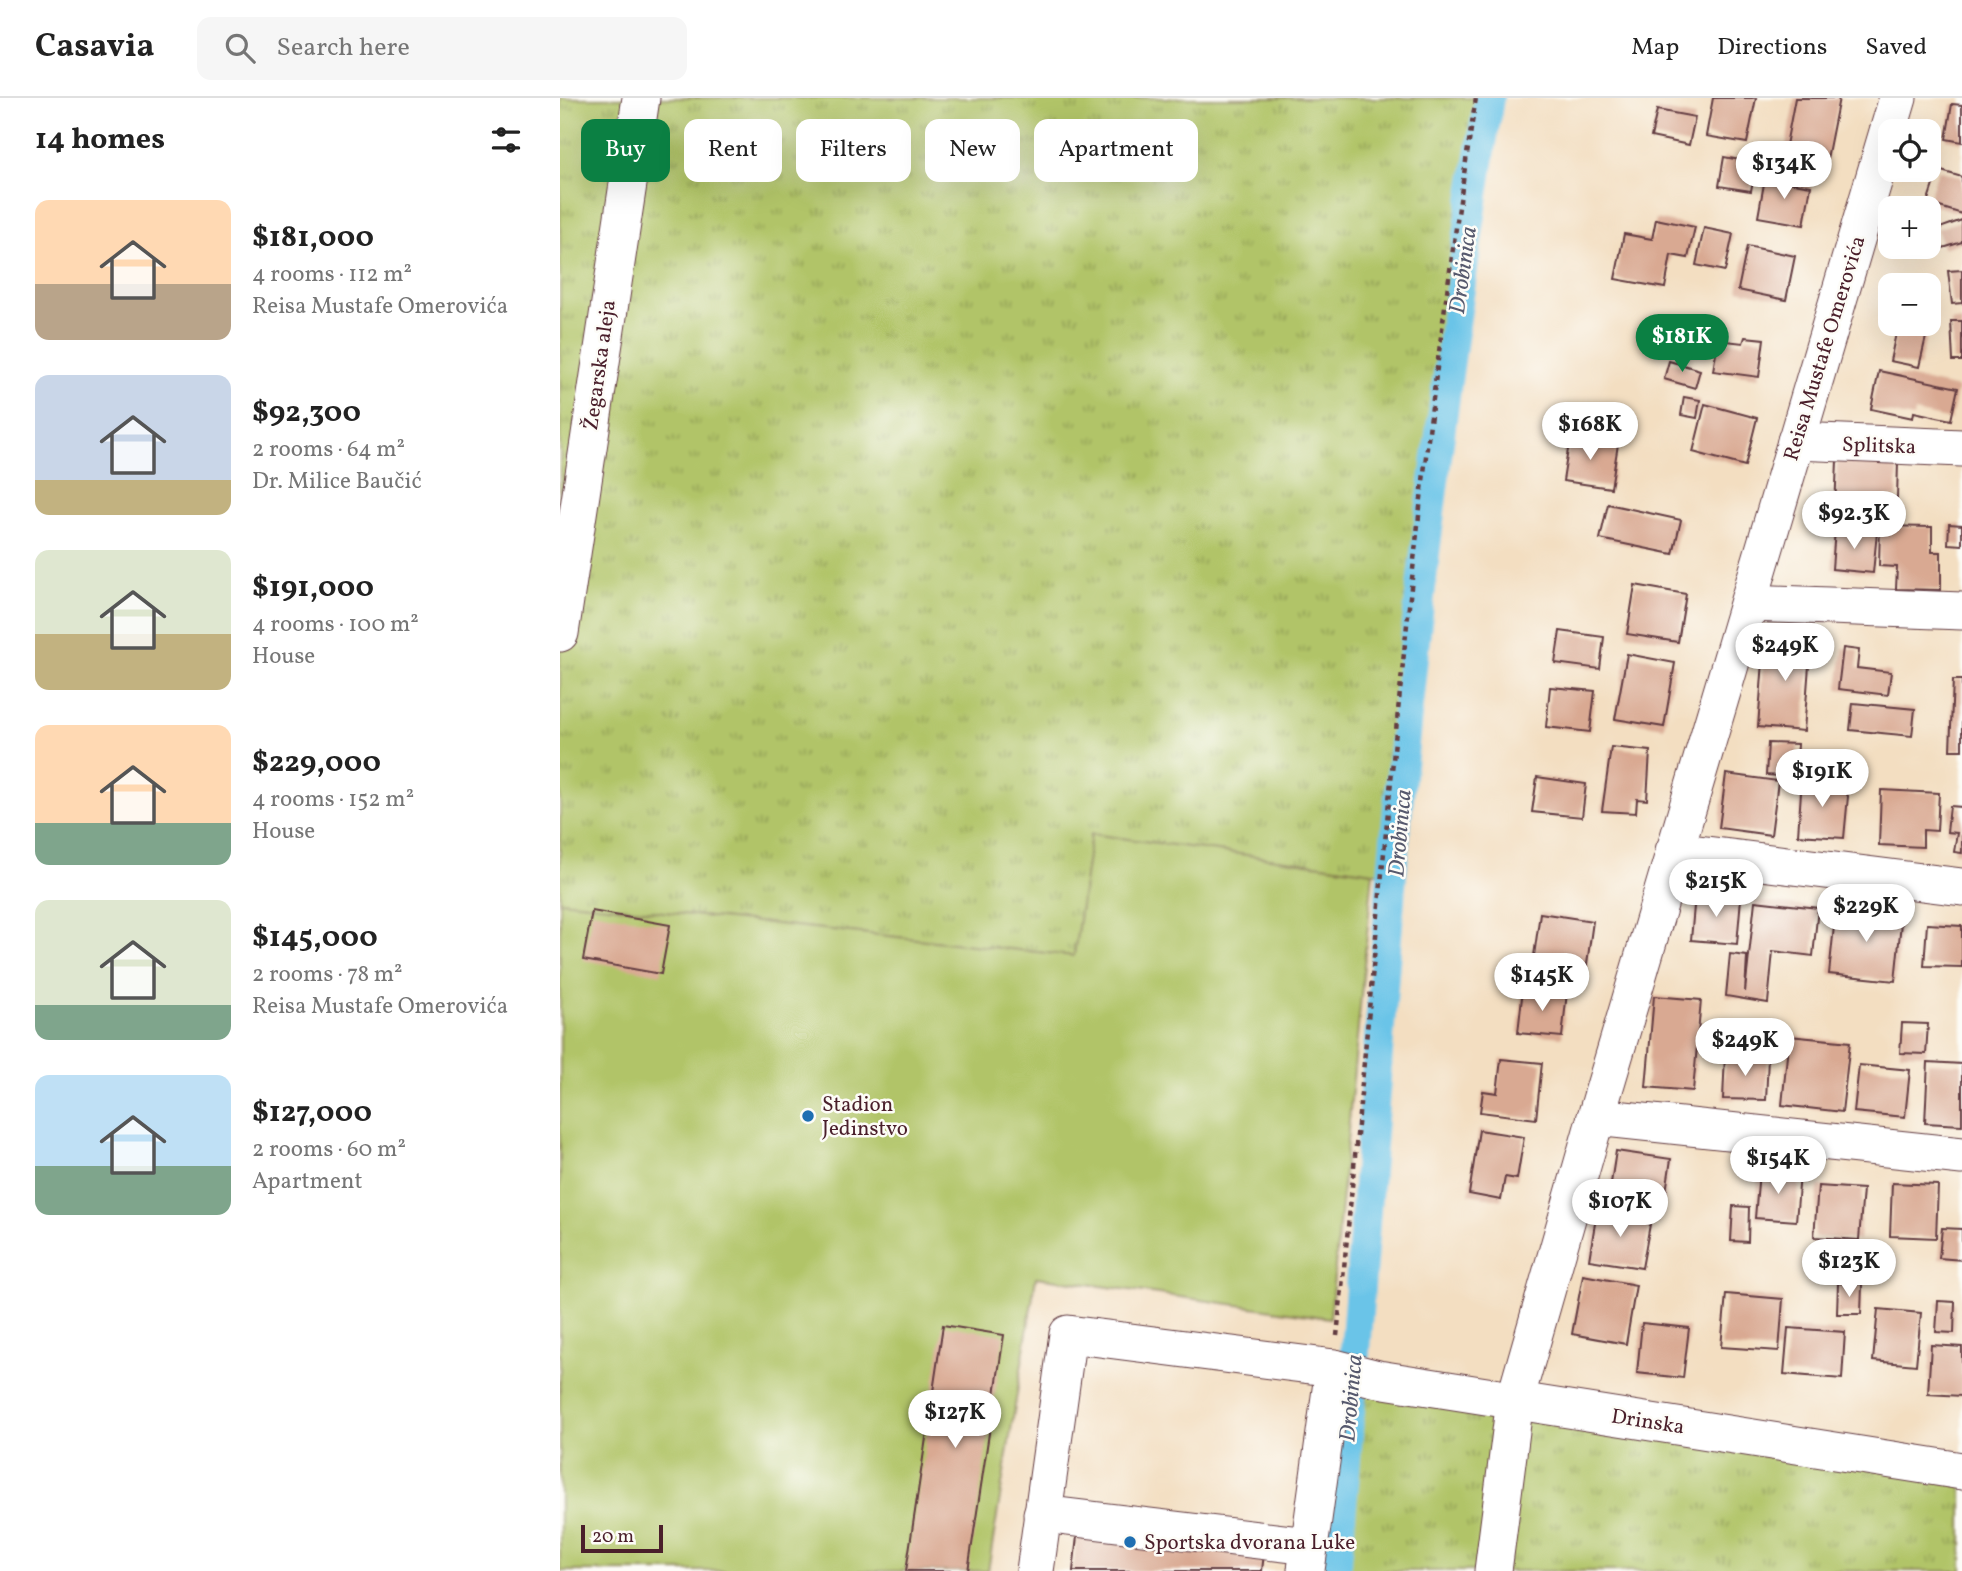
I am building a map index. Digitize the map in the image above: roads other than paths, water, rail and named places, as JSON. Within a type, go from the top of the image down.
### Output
[{"type":"street","name":"Žegarska aleja","points":[[560,633],[641,98]]},
{"type":"street","name":"Reisa Mustafe Omerovića","points":[[1493,1571],[1515,1400],[1674,851],[1898,98]]},
{"type":"street","name":"Splitska","points":[[1796,441],[1962,448]]},
{"type":"street","points":[[1749,603],[1962,611]]},
{"type":"street","points":[[1674,851],[1962,887]]},
{"type":"street","points":[[1596,1117],[1962,1156]]},
{"type":"street","name":"Drinska","points":[[1042,1514],[1068,1334],[1334,1368],[1378,1380],[1962,1471]]},
{"type":"street","points":[[1035,1571],[1042,1514],[1308,1558],[1334,1368]]},
{"type":"waterway","name":"Drobinica","points":[[1336,1571],[1392,874],[1411,679],[1446,388],[1489,98]]},
{"type":"place","name":"Stadion Jedinstvo","points":[[808,1116]]},
{"type":"place","name":"Sportska dvorana Luke","points":[[1130,1542]]}]
